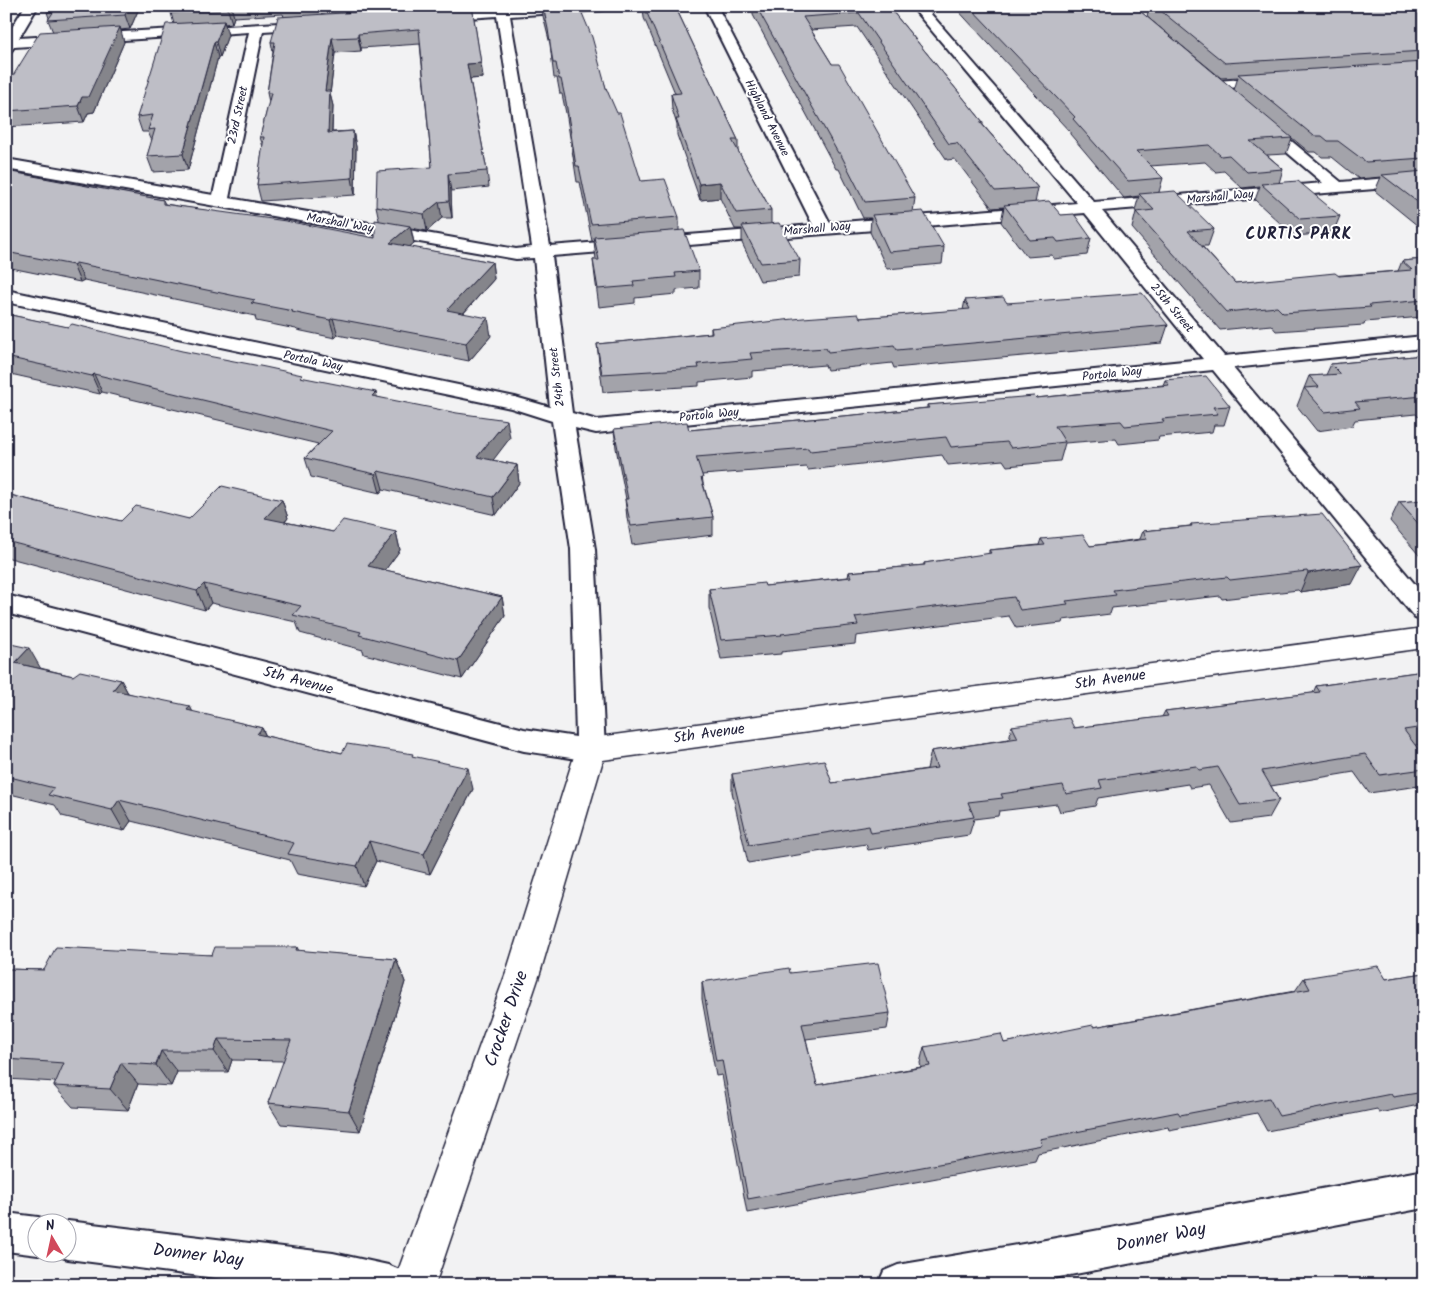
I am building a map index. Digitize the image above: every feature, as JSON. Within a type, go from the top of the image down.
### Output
[{"type":"street","points":[[7,44],[32,6]]},
{"type":"street","points":[[424,17],[502,9],[603,6]]},
{"type":"street","name":"Highland Avenue","points":[[710,6],[824,229]]},
{"type":"street","name":"25th Street","points":[[917,6],[1089,207],[1424,612]]},
{"type":"street","points":[[1191,6],[1269,9],[1339,6]]},
{"type":"street","name":"24th Street","points":[[502,9],[542,252],[562,416],[583,549],[591,750]]},
{"type":"street","points":[[7,44],[323,23]]},
{"type":"street","name":"23rd Street","points":[[220,202],[257,27]]},
{"type":"street","points":[[1202,73],[1232,98]]},
{"type":"street","points":[[1217,85],[1286,80]]},
{"type":"street","points":[[1247,111],[1337,187]]},
{"type":"street","name":"Marshall Way","points":[[6,164],[516,254],[1424,180]]},
{"type":"street","name":"Portola Way","points":[[6,296],[505,401],[596,427],[1424,342]]},
{"type":"street","name":"5th Avenue","points":[[6,604],[524,740],[591,750],[1424,638]]},
{"type":"street","name":"Crocker Drive","points":[[414,1285],[523,974],[591,750]]},
{"type":"street","name":"Donner Way","points":[[898,1285],[1032,1274],[1424,1188]]},
{"type":"street","points":[[6,1232],[28,1235]]},
{"type":"street","name":"Donner Way","points":[[78,1241],[333,1274],[388,1285]]},
{"type":"building","points":[[50,6],[129,6],[125,15],[48,20],[54,11],[47,12]]},
{"type":"building","points":[[173,6],[229,6],[228,10],[171,13]]},
{"type":"building","points":[[472,6],[481,63],[467,64],[487,171],[448,174],[449,201],[439,202],[424,214],[376,206],[377,171],[432,167],[419,29],[358,34],[358,37],[332,38],[325,91],[330,91],[328,133],[353,131],[352,178],[257,185],[264,137],[260,137],[271,93],[267,93],[275,42],[271,42],[278,17]]},
{"type":"building","points":[[543,6],[579,6],[592,37],[606,88],[617,113],[620,113],[641,181],[665,179],[679,217],[591,224],[579,166],[576,166],[561,79],[559,79],[556,63],[553,63]]},
{"type":"building","points":[[644,6],[675,6],[738,140],[732,140],[771,210],[736,213],[720,182],[699,184],[676,119],[679,119],[671,94],[681,93]]},
{"type":"building","points":[[756,6],[888,6],[983,122],[980,122],[1038,188],[995,191],[957,143],[949,144],[859,13],[803,17],[832,64],[839,64],[915,198],[865,202],[840,153],[838,153]]},
{"type":"building","points":[[969,6],[1134,6],[1292,138],[1250,141],[1283,169],[1247,172],[1229,155],[1221,156],[1209,145],[1136,151],[1163,178],[1128,181],[1073,119],[1075,117]]},
{"type":"building","points":[[1155,6],[1193,6],[1199,11],[1279,6],[1311,6],[1315,9],[1355,6],[1424,6],[1424,51],[1225,63]]},
{"type":"building","points":[[224,21],[216,42],[214,42],[183,154],[147,156],[155,129],[148,130],[153,115],[137,117],[166,24]]},
{"type":"building","points":[[120,27],[88,97],[82,97],[78,106],[6,111],[6,87],[40,32]]},
{"type":"building","points":[[1424,62],[1424,158],[1366,162],[1338,141],[1328,141],[1322,136],[1314,136],[1238,74]]},
{"type":"building","points":[[6,171],[163,200],[163,204],[286,221],[375,238],[375,220],[410,226],[390,243],[492,262],[447,310],[488,318],[466,343],[333,318],[330,320],[251,303],[255,300],[76,263],[73,265],[6,252]]},
{"type":"building","points":[[1424,171],[1424,207],[1382,175]]},
{"type":"building","points":[[1298,181],[1340,216],[1300,219],[1261,184]]},
{"type":"building","points":[[1175,191],[1214,229],[1188,231],[1235,283],[1335,273],[1339,276],[1412,270],[1402,261],[1424,259],[1424,300],[1369,305],[1371,307],[1283,313],[1277,307],[1226,312],[1136,212],[1154,210],[1139,194]]},
{"type":"building","points":[[1049,201],[1061,215],[1074,214],[1091,238],[1058,242],[1055,238],[1030,240],[1004,205]]},
{"type":"building","points":[[923,211],[944,247],[889,252],[872,215]]},
{"type":"building","points":[[779,223],[800,260],[761,263],[742,226]]},
{"type":"building","points":[[684,230],[699,271],[675,273],[676,277],[633,281],[634,286],[598,289],[593,260],[599,260],[594,237]]},
{"type":"building","points":[[1142,293],[1168,325],[897,350],[894,345],[828,352],[826,348],[750,353],[752,359],[698,364],[699,368],[602,374],[597,344],[712,333],[711,328],[803,318],[858,314],[860,318],[970,309],[965,300],[1003,297],[1007,303]]},
{"type":"building","points":[[6,314],[68,327],[72,324],[182,351],[265,367],[302,375],[300,377],[376,392],[372,396],[457,413],[507,420],[477,457],[517,465],[493,497],[378,471],[375,474],[305,458],[332,431],[94,374],[92,376],[6,357]]},
{"type":"building","points":[[1424,355],[1424,396],[1355,402],[1360,408],[1325,412],[1304,388],[1319,387],[1309,376],[1341,374],[1331,364]]},
{"type":"building","points":[[1206,376],[1230,406],[1213,407],[1218,414],[1162,419],[1164,422],[1125,426],[1121,421],[1055,426],[1065,442],[1011,448],[1007,442],[951,447],[946,437],[810,451],[808,448],[696,457],[713,517],[631,526],[625,499],[628,499],[614,429],[687,422],[689,430],[929,408],[927,405],[1034,396],[1036,398],[1169,385],[1165,380]]},
{"type":"building","points":[[222,486],[282,500],[265,518],[333,532],[343,520],[396,532],[368,566],[502,597],[458,661],[359,635],[361,632],[293,615],[301,606],[204,584],[197,591],[6,541],[6,494],[121,521],[136,506],[189,519]]},
{"type":"building","points":[[1424,500],[1424,530],[1399,502]]},
{"type":"building","points":[[1322,514],[1362,565],[1308,573],[1307,571],[1230,580],[1227,577],[1113,590],[1116,595],[1066,601],[1068,604],[1020,610],[1014,597],[855,617],[858,625],[782,635],[721,640],[709,589],[764,583],[765,586],[851,577],[849,572],[925,565],[924,563],[991,553],[989,550],[1045,545],[1041,539],[1083,535],[1090,546],[1147,539],[1143,531],[1192,526],[1191,524]]},
{"type":"building","points":[[6,643],[29,648],[15,663],[73,676],[80,671],[121,680],[113,690],[190,706],[187,710],[262,728],[257,734],[342,753],[347,744],[413,754],[412,756],[468,768],[424,854],[369,841],[357,866],[288,854],[294,843],[119,800],[112,810],[48,795],[54,788],[6,776]]},
{"type":"building","points":[[1424,671],[1424,727],[1404,730],[1424,757],[1424,769],[1380,775],[1365,754],[1262,771],[1279,800],[1240,805],[1218,767],[1199,770],[1196,766],[1099,780],[1102,788],[1066,794],[1063,785],[1001,794],[1003,798],[968,802],[974,817],[871,833],[869,826],[749,845],[732,774],[824,760],[832,783],[937,768],[931,751],[1018,738],[1012,726],[1069,718],[1074,728],[1168,716],[1165,711],[1320,692],[1316,686]]},
{"type":"building","points":[[56,947],[212,955],[215,947],[297,947],[296,950],[396,959],[349,1111],[268,1103],[291,1040],[218,1039],[214,1051],[161,1051],[156,1065],[121,1063],[110,1089],[54,1086],[64,1063],[6,1059],[6,969],[44,970]]},
{"type":"building","points":[[878,963],[890,1013],[802,1024],[817,1085],[930,1066],[924,1047],[1001,1034],[1004,1043],[1093,1025],[1094,1027],[1310,989],[1304,978],[1378,966],[1386,979],[1424,973],[1424,1092],[1393,1097],[1391,1094],[1279,1116],[1269,1098],[1180,1115],[1178,1112],[1040,1139],[1042,1145],[748,1199],[722,1060],[716,1061],[702,982],[789,968],[790,973]]},
{"type":"district","name":"CURTIS PARK","points":[[1299,234]]}]
